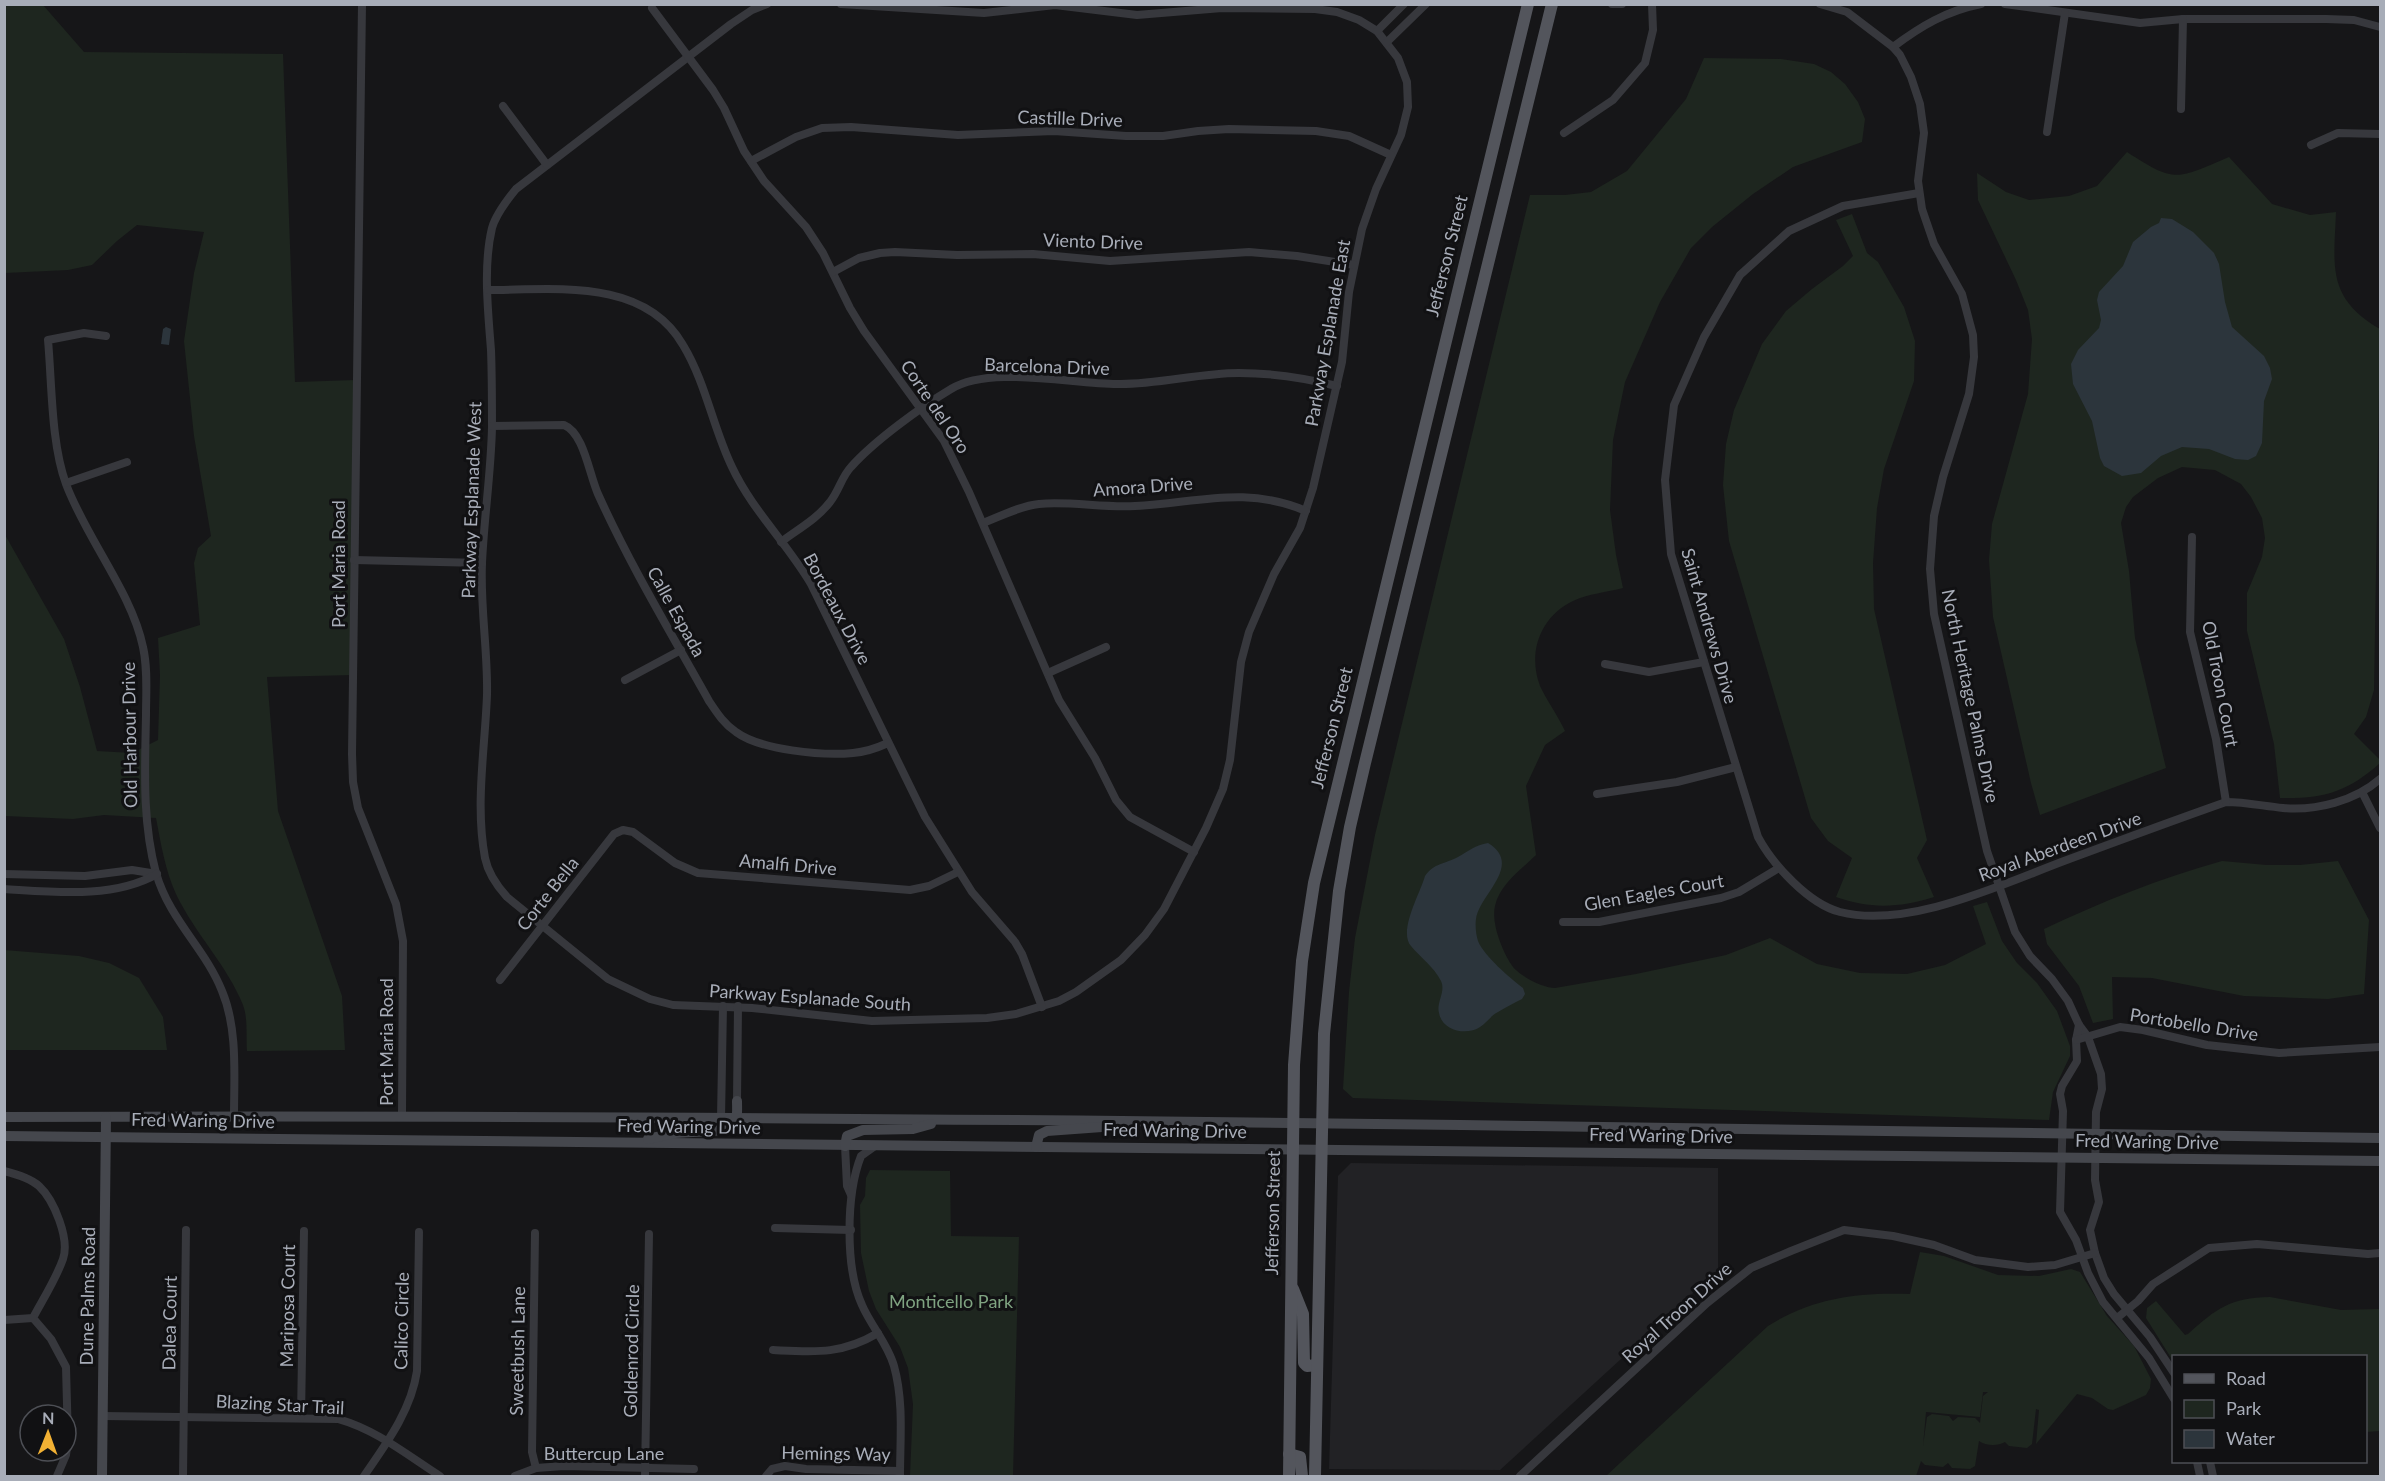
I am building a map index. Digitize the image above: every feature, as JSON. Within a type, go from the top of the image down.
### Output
[{"type":"main road","name":"Jefferson Street","points":[[1289,1476],[1292,1123],[1298,1002],[1314,883],[1343,755],[1528,4]]},
{"type":"main road","points":[[1315,1476],[1322,1066],[1329,965],[1350,827],[1552,4]]},
{"type":"main road","points":[[627,1143],[675,1133],[728,1130],[735,1125],[737,1119],[737,1101]]},
{"type":"main road","name":"Fred Waring Drive","points":[[4,1117],[402,1115],[1321,1123],[2380,1138]]},
{"type":"main road","name":"Dune Palms Road","points":[[102,1476],[106,1117]]},
{"type":"main road","points":[[845,1146],[847,1136],[855,1131],[913,1129],[946,1120]]},
{"type":"main road","points":[[1036,1147],[1039,1135],[1047,1131],[1109,1126],[1119,1122]]},
{"type":"main road","name":"Fred Waring Drive","points":[[4,1136],[2380,1161]]},
{"type":"main road","points":[[1291,1283],[1303,1314],[1304,1363],[1307,1366],[1317,1365]]},
{"type":"main road","points":[[1289,1454],[1300,1457],[1302,1476]]},
{"type":"street","name":"Port Maria Road","points":[[362,4],[353,782],[358,808],[396,904],[403,941],[402,1115]]},
{"type":"street","name":"Parkway Esplanade West","points":[[543,926],[507,897],[494,882],[485,861],[482,824],[484,721],[487,697],[482,563],[492,426],[488,290],[492,226],[503,205],[516,189],[688,56],[752,10],[767,4]]},
{"type":"street","points":[[841,4],[984,13],[1055,6],[1137,15],[1222,8],[1315,9],[1337,12],[1359,20],[1382,37]]},
{"type":"street","points":[[1382,37],[1404,4]]},
{"type":"street","points":[[1382,37],[1425,4]]},
{"type":"street","points":[[1612,4],[1622,4]]},
{"type":"street","points":[[1564,133],[1613,100],[1645,63],[1653,30],[1652,4]]},
{"type":"street","points":[[1820,4],[1847,12],[1893,47],[1948,12],[1981,4]]},
{"type":"street","points":[[2005,4],[2140,23],[2182,19],[2345,20],[2380,27]]},
{"type":"street","name":"Corte del Oro","points":[[652,8],[724,108],[744,151],[764,181],[806,227],[864,331],[944,441],[983,523],[1059,700],[1095,758],[1116,800],[1130,817],[1194,852]]},
{"type":"street","points":[[2047,132],[2065,13]]},
{"type":"street","points":[[2181,109],[2182,19]]},
{"type":"street","name":"Parkway Esplanade East","points":[[1145,935],[1164,909],[1223,789],[1230,760],[1240,662],[1248,632],[1260,603],[1300,528],[1313,488],[1337,386],[1353,266],[1366,219],[1401,135],[1408,107],[1407,82],[1398,58],[1382,37]]},
{"type":"street","name":"North Heritage Palms Drive","points":[[1893,47],[1900,55],[1911,77],[1923,119],[1924,133],[1918,181],[1926,226],[1962,294],[1973,335],[1973,377],[1938,494],[1932,538],[1930,569],[1937,629],[1987,851],[2015,933],[2021,945],[2060,990],[2088,1037],[2103,1082],[2096,1112],[2095,1180],[2099,1202],[2090,1230],[2095,1253],[2109,1287],[2160,1351],[2172,1370]]},
{"type":"street","points":[[502,106],[547,165]]},
{"type":"street","name":"Castille Drive","points":[[751,161],[796,137],[822,128],[851,127],[958,135],[1054,131],[1144,136],[1229,129],[1316,130],[1349,136],[1391,155]]},
{"type":"street","points":[[2311,145],[2338,133],[2380,134]]},
{"type":"street","name":"Saint Andrews Drive","points":[[1779,868],[1758,837],[1671,555],[1665,480],[1674,405],[1704,337],[1740,274],[1789,231],[1843,206],[1919,194]]},
{"type":"street","name":"Viento Drive","points":[[833,272],[859,258],[896,252],[957,255],[1033,254],[1110,261],[1249,252],[1297,256],[1353,266]]},
{"type":"street","name":"Bordeaux Drive","points":[[488,290],[600,292],[627,299],[650,310],[683,344],[741,487],[811,584],[925,817],[972,892],[1022,954],[1042,1007]]},
{"type":"street","name":"Old Harbour Drive","points":[[106,336],[84,333],[48,340],[59,457],[77,511],[128,608],[143,647],[146,688],[146,821],[157,874],[167,903],[222,990],[229,1013],[232,1033],[234,1116]]},
{"type":"street","name":"Barcelona Drive","points":[[781,542],[816,517],[831,501],[849,468],[855,462],[921,409],[953,387],[977,379],[1000,377],[1118,384],[1238,373],[1289,376],[1337,386]]},
{"type":"street","name":"Calle Espada","points":[[492,426],[564,425],[578,436],[594,485],[611,523],[720,718],[737,733],[761,745],[782,749],[852,753],[888,743]]},
{"type":"street","points":[[66,483],[127,462]]},
{"type":"street","name":"Amora Drive","points":[[983,523],[1022,508],[1040,504],[1136,506],[1228,496],[1259,497],[1284,502],[1306,511]]},
{"type":"street","name":"Old Troon Court","points":[[2192,537],[2190,632],[2216,739],[2226,801]]},
{"type":"street","points":[[354,560],[482,563]]},
{"type":"street","points":[[1048,673],[1106,647]]},
{"type":"street","points":[[625,680],[681,650]]},
{"type":"street","points":[[1605,664],[1649,672],[1704,662]]},
{"type":"street","points":[[1597,794],[1677,782],[1736,767]]},
{"type":"street","name":"Royal Aberdeen Drive","points":[[1779,868],[1804,892],[1838,911],[1871,917],[1916,912],[1998,886],[2226,801],[2285,808],[2308,808],[2322,806],[2362,792],[2380,779]]},
{"type":"street","points":[[2362,792],[2380,828]]},
{"type":"street","name":"Corte Bella","points":[[500,980],[614,834],[623,830]]},
{"type":"street","name":"Amalfi Drive","points":[[623,830],[633,832],[675,863],[698,873],[910,890],[929,886],[958,872]]},
{"type":"street","name":"Glen Eagles Court","points":[[1563,922],[1599,922],[1721,898],[1739,892],[1779,868]]},
{"type":"street","points":[[4,874],[45,877],[85,876],[132,870],[157,874]]},
{"type":"street","points":[[4,889],[88,891],[138,884],[157,874]]},
{"type":"street","name":"Parkway Esplanade South","points":[[543,926],[608,979],[650,999],[673,1005],[738,1006],[872,1021],[987,1018],[1042,1007],[1068,997],[1097,979],[1145,935]]},
{"type":"street","points":[[721,1118],[723,1006]]},
{"type":"street","points":[[737,1101],[738,1006]]},
{"type":"street","points":[[2079,1024],[2076,1040],[2077,1061],[2065,1078],[2060,1094],[2063,1111],[2060,1212],[2076,1240],[2097,1292],[2149,1358],[2172,1396]]},
{"type":"street","name":"Portobello Drive","points":[[2076,1040],[2120,1027],[2207,1045],[2279,1053],[2380,1047]]},
{"type":"street","points":[[845,1146],[847,1186],[851,1195]]},
{"type":"street","points":[[875,1146],[861,1156],[851,1195],[851,1268],[862,1306],[893,1363],[898,1383],[900,1474]]},
{"type":"street","points":[[4,1171],[18,1174],[39,1186],[61,1224],[65,1245],[64,1258],[33,1318]]},
{"type":"street","points":[[775,1228],[851,1230]]},
{"type":"street","name":"Dalea Court","points":[[183,1476],[186,1230]]},
{"type":"street","name":"Royal Troon Drive","points":[[1520,1476],[1707,1303],[1751,1268],[1844,1230],[1893,1236],[1934,1245],[1975,1260],[2028,1267],[2055,1265],[2095,1253]]},
{"type":"street","name":"Mariposa Court","points":[[301,1417],[304,1231]]},
{"type":"street","name":"Calico Circle","points":[[364,1476],[388,1441],[408,1406],[414,1390],[417,1371],[419,1232]]},
{"type":"street","name":"Sweetbush Lane","points":[[535,1233],[532,1452],[536,1468]]},
{"type":"street","name":"Goldenrod Circle","points":[[645,1472],[649,1234]]},
{"type":"street","points":[[2117,1318],[2153,1284],[2209,1248],[2257,1244],[2367,1254],[2380,1253]]},
{"type":"street","points":[[4,1320],[33,1318]]},
{"type":"street","points":[[33,1318],[51,1339],[66,1367],[68,1441],[66,1455],[57,1476]]},
{"type":"street","points":[[773,1350],[819,1353],[840,1350],[860,1344],[878,1333]]},
{"type":"street","name":"Blazing Star Trail","points":[[104,1416],[338,1419],[359,1425],[388,1441],[440,1476]]},
{"type":"street","name":"Buttercup Lane","points":[[515,1476],[536,1468],[564,1466],[645,1472],[694,1469]]},
{"type":"street","name":"Hemings Way","points":[[766,1476],[771,1469],[785,1466],[900,1474]]},
{"type":"shaded area","points":[[1351,1163],[1718,1168],[1718,1270],[1500,1470],[1329,1469],[1338,1176]]},
{"type":"green space","points":[[5,5],[43,5],[84,52],[283,54],[295,382],[356,380],[354,675],[267,677],[278,811],[342,996],[345,1050],[247,1051],[245,1010],[228,976],[192,923],[176,894],[166,866],[156,818],[104,815],[73,819],[5,816],[4,533],[64,639],[97,751],[132,753],[158,740],[160,675],[158,638],[200,625],[194,563],[198,548],[211,536],[194,436],[184,341],[194,273],[204,232],[137,225],[92,265],[68,270],[5,273]]},
{"type":"green space","points":[[1704,58],[1781,59],[1814,64],[1831,72],[1845,84],[1858,102],[1865,119],[1862,142],[1793,167],[1753,194],[1712,227],[1691,248],[1660,302],[1625,382],[1613,440],[1610,510],[1623,588],[1573,601],[1553,616],[1540,636],[1536,648],[1536,673],[1540,686],[1565,731],[1545,745],[1526,786],[1536,855],[1501,891],[1494,913],[1498,936],[1514,968],[1537,983],[1555,988],[1726,955],[1770,938],[1817,964],[1860,973],[1907,974],[1945,965],[1986,944],[1973,906],[1987,902],[2002,941],[2057,1011],[2070,1046],[2070,1056],[2053,1092],[2049,1120],[1353,1098],[1343,1089],[1355,938],[1375,835],[1530,195],[1591,192],[1627,171],[1686,99]]},
{"type":"green space","points":[[2127,152],[2156,169],[2177,175],[2187,174],[2229,157],[2272,204],[2310,215],[2336,212],[2334,248],[2337,279],[2350,305],[2380,329],[2374,690],[2366,717],[2354,734],[2380,760],[2380,763],[2357,781],[2334,792],[2309,797],[2280,798],[2274,744],[2247,631],[2247,593],[2262,557],[2265,538],[2262,518],[2241,484],[2215,470],[2182,467],[2158,478],[2133,497],[2126,507],[2121,523],[2129,571],[2135,638],[2166,768],[2040,815],[1993,617],[1989,560],[1992,524],[2028,394],[2032,339],[2028,310],[1978,200],[1977,173],[2006,192],[2029,200],[2069,196],[2097,186]]},
{"type":"green space","points":[[1852,214],[1867,253],[1878,262],[1904,307],[1915,341],[1914,381],[1884,469],[1877,508],[1873,563],[1874,609],[1927,840],[1917,858],[1934,897],[1885,906],[1861,904],[1836,897],[1852,858],[1828,841],[1811,818],[1729,541],[1723,485],[1726,444],[1734,410],[1762,344],[1786,311],[1853,256],[1836,220]]},
{"type":"green space","points":[[2222,861],[2300,865],[2338,861],[2369,920],[2364,994],[2328,999],[2244,996],[2152,978],[2112,977],[2113,1019],[2093,1023],[2079,986],[2047,944],[2044,929],[2132,891]]},
{"type":"green space","points":[[4,950],[79,956],[109,963],[139,978],[163,1017],[167,1050],[5,1050]]},
{"type":"green space","name":"Monticello Park","points":[[870,1170],[950,1171],[951,1236],[1019,1237],[1013,1476],[910,1476],[913,1404],[908,1368],[900,1347],[876,1309],[869,1291],[861,1253],[860,1205],[865,1196],[866,1178]]},
{"type":"green space","points":[[1920,1252],[1944,1256],[1998,1275],[2039,1276],[2071,1269],[2080,1272],[2107,1316],[2134,1346],[2151,1379],[2150,1388],[2146,1395],[2113,1410],[2092,1398],[2077,1394],[2036,1444],[2039,1410],[2036,1409],[2032,1444],[2027,1448],[2009,1446],[2005,1442],[1992,1445],[1979,1441],[1975,1466],[1970,1469],[1952,1468],[1948,1463],[1943,1467],[1925,1465],[1921,1461],[1916,1476],[1606,1476],[1768,1326],[1801,1309],[1836,1299],[1872,1294],[1910,1294]],"holes":[[[1983,1392],[1988,1392],[1983,1396],[1980,1423],[1975,1418],[1958,1417],[1953,1421],[1949,1416],[1932,1414],[1927,1417],[1923,1446],[1926,1412],[1980,1417]]]},
{"type":"green space","points":[[2270,1297],[2341,1310],[2380,1309],[2380,1431],[2367,1432],[2367,1355],[2172,1355],[2172,1359],[2146,1318],[2147,1308],[2156,1301],[2185,1335],[2225,1306]]},
{"type":"water","points":[[2161,218],[2172,219],[2193,232],[2214,253],[2219,264],[2225,302],[2232,327],[2264,356],[2272,379],[2264,401],[2262,443],[2256,456],[2248,460],[2235,459],[2209,449],[2182,447],[2161,456],[2141,473],[2122,476],[2104,466],[2100,458],[2092,421],[2073,384],[2071,364],[2078,350],[2099,328],[2101,320],[2097,300],[2099,292],[2123,266],[2133,242],[2159,223]]},
{"type":"water","points":[[166,327],[171,329],[169,345],[161,344],[163,329]]},
{"type":"water","points":[[1488,843],[1498,852],[1502,861],[1501,870],[1479,910],[1476,921],[1477,939],[1491,960],[1523,988],[1525,994],[1522,999],[1495,1014],[1475,1030],[1462,1031],[1450,1028],[1441,1019],[1438,1009],[1442,989],[1441,981],[1411,946],[1407,931],[1408,922],[1428,872],[1436,866]]}]
